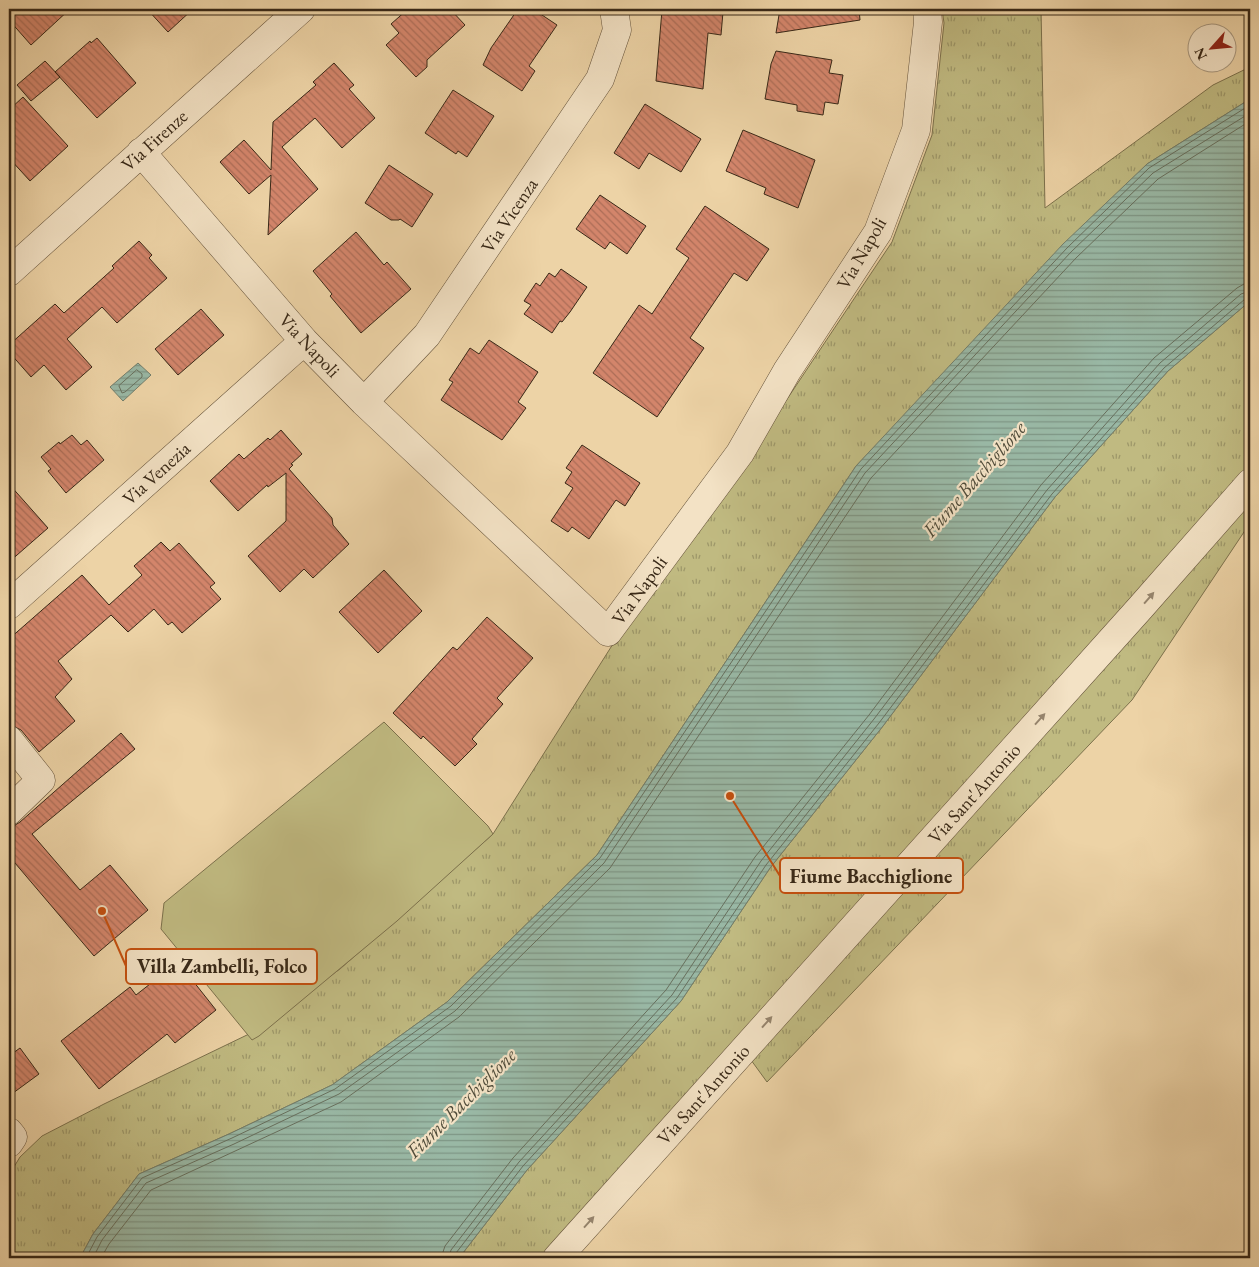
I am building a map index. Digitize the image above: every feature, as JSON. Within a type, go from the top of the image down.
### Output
[{"type":"street","name":"Via Firenze","points":[[13,260],[141,152],[301,9]]},
{"type":"street","name":"Via Vicenza","points":[[364,402],[428,335],[600,79],[617,30],[614,9]]},
{"type":"street","name":"Via Napoli","points":[[141,152],[304,341],[364,402],[608,632],[740,453],[787,371],[878,232],[916,130],[928,22],[927,9]]},
{"type":"street","name":"Via Venezia","points":[[9,605],[304,341]]},
{"type":"street","name":"Via Sant'Antonio","points":[[557,1258],[1250,483]]},
{"type":"street","points":[[9,740],[41,780],[9,811]]},
{"type":"green space","points":[[942,9],[1041,9],[1045,208],[1213,85],[1250,67],[1250,99],[1147,164],[856,466],[597,855],[447,1002],[332,1085],[139,1174],[93,1234],[80,1258],[9,1258],[9,1175],[20,1157],[42,1136],[249,1034],[340,969],[493,834],[618,636],[753,450],[892,242],[932,135],[944,23]]},
{"type":"green space","points":[[1250,301],[1250,523],[1132,700],[767,1082],[743,1049],[554,1258],[459,1258],[527,1170],[681,1001],[770,868],[883,726],[1055,497],[1168,371]]},
{"type":"green space","points":[[384,722],[488,826],[493,834],[397,921],[252,1040],[161,929],[164,903]]},
{"type":"water","points":[[1250,99],[1250,301],[1168,371],[1055,497],[883,726],[770,868],[681,1001],[527,1170],[459,1258],[80,1258],[93,1234],[139,1174],[332,1085],[447,1002],[597,855],[856,466],[1063,244],[1147,164]]},
{"type":"water","points":[[138,363],[151,375],[123,401],[110,387]]},
{"type":"building","points":[[9,9],[70,9],[31,45],[9,20]]},
{"type":"building","points":[[147,9],[193,9],[168,32]]},
{"type":"building","points":[[408,9],[450,9],[465,25],[427,60],[427,67],[416,77],[386,45],[399,33],[391,24]]},
{"type":"building","points":[[518,9],[533,9],[557,25],[529,66],[535,71],[522,91],[483,65],[491,48]]},
{"type":"building","points":[[681,9],[723,12],[721,35],[708,33],[703,89],[656,81],[662,10],[680,12]]},
{"type":"building","points":[[780,9],[859,9],[860,20],[776,33]]},
{"type":"building","points":[[97,38],[136,83],[97,118],[55,72],[90,41],[91,43]]},
{"type":"building","points":[[776,51],[832,60],[829,73],[843,75],[838,104],[825,102],[823,115],[797,111],[797,105],[765,99],[771,64]]},
{"type":"building","points":[[45,61],[60,77],[31,101],[17,85]]},
{"type":"building","points":[[334,63],[354,85],[349,89],[375,118],[342,148],[315,118],[282,147],[318,189],[268,235],[271,175],[249,194],[220,162],[244,140],[271,170],[273,122],[316,85],[313,82]]},
{"type":"building","points":[[453,90],[494,116],[467,157],[458,151],[456,154],[425,133]]},
{"type":"building","points":[[23,97],[68,146],[30,181],[9,158],[9,110]]},
{"type":"building","points":[[645,104],[701,139],[681,172],[649,153],[639,169],[614,153]]},
{"type":"building","points":[[743,130],[815,160],[798,208],[764,194],[766,188],[726,171]]},
{"type":"building","points":[[389,165],[433,194],[412,227],[400,219],[391,220],[365,203]]},
{"type":"building","points":[[600,195],[646,226],[627,254],[610,242],[605,249],[576,229]]},
{"type":"building","points":[[705,206],[769,249],[747,281],[734,273],[690,338],[704,348],[657,417],[593,373],[639,305],[652,314],[689,258],[676,249]]},
{"type":"building","points":[[356,232],[384,265],[387,262],[411,289],[361,333],[330,296],[332,294],[313,271]]},
{"type":"building","points":[[139,241],[152,255],[149,258],[167,278],[117,323],[102,307],[67,339],[92,367],[66,390],[44,365],[31,377],[9,352],[9,345],[55,304],[64,313],[114,268],[112,266]]},
{"type":"building","points":[[561,269],[587,287],[570,312],[562,322],[560,321],[552,333],[524,314],[531,305],[524,301],[536,283],[540,286],[549,273],[555,277]]},
{"type":"building","points":[[201,309],[224,335],[178,375],[155,349]]},
{"type":"building","points":[[489,340],[538,372],[518,402],[526,408],[502,440],[441,400],[453,382],[449,380],[470,348],[479,354]]},
{"type":"building","points":[[281,430],[302,454],[291,464],[293,465],[289,469],[332,518],[333,525],[349,544],[313,578],[304,569],[280,592],[248,556],[286,521],[286,473],[268,487],[267,485],[238,511],[210,481],[239,454],[244,459],[268,438],[270,440]]},
{"type":"building","points":[[72,435],[81,445],[87,440],[104,460],[66,493],[48,471],[51,469],[41,457],[59,442],[60,444]]},
{"type":"building","points":[[582,445],[640,483],[625,506],[616,500],[589,539],[572,527],[568,532],[551,521],[573,488],[565,483],[572,472],[566,468]]},
{"type":"building","points":[[9,484],[48,528],[9,562]]},
{"type":"building","points":[[161,542],[170,551],[179,543],[215,583],[210,587],[221,599],[182,633],[172,622],[168,625],[154,609],[128,632],[111,615],[58,661],[72,679],[55,697],[75,721],[39,752],[21,730],[9,724],[9,639],[82,575],[109,605],[142,575],[134,566]]},
{"type":"building","points":[[384,570],[422,611],[378,653],[339,612]]},
{"type":"building","points":[[487,617],[533,658],[497,698],[503,704],[472,739],[477,744],[455,766],[423,736],[421,739],[393,713],[453,647],[457,650]]},
{"type":"building","points":[[121,733],[135,749],[32,834],[80,890],[110,865],[148,910],[94,956],[9,856],[9,829],[20,822]]},
{"type":"building","points":[[178,962],[216,1010],[175,1043],[167,1034],[99,1089],[61,1041],[130,987],[136,995]]},
{"type":"building","points":[[20,1048],[39,1074],[9,1096],[9,1056]]},
{"type":"place","name":"Fiume Bacchiglione","points":[[730,796]]},
{"type":"place","name":"Villa Zambelli, Folco","points":[[102,911]]}]
